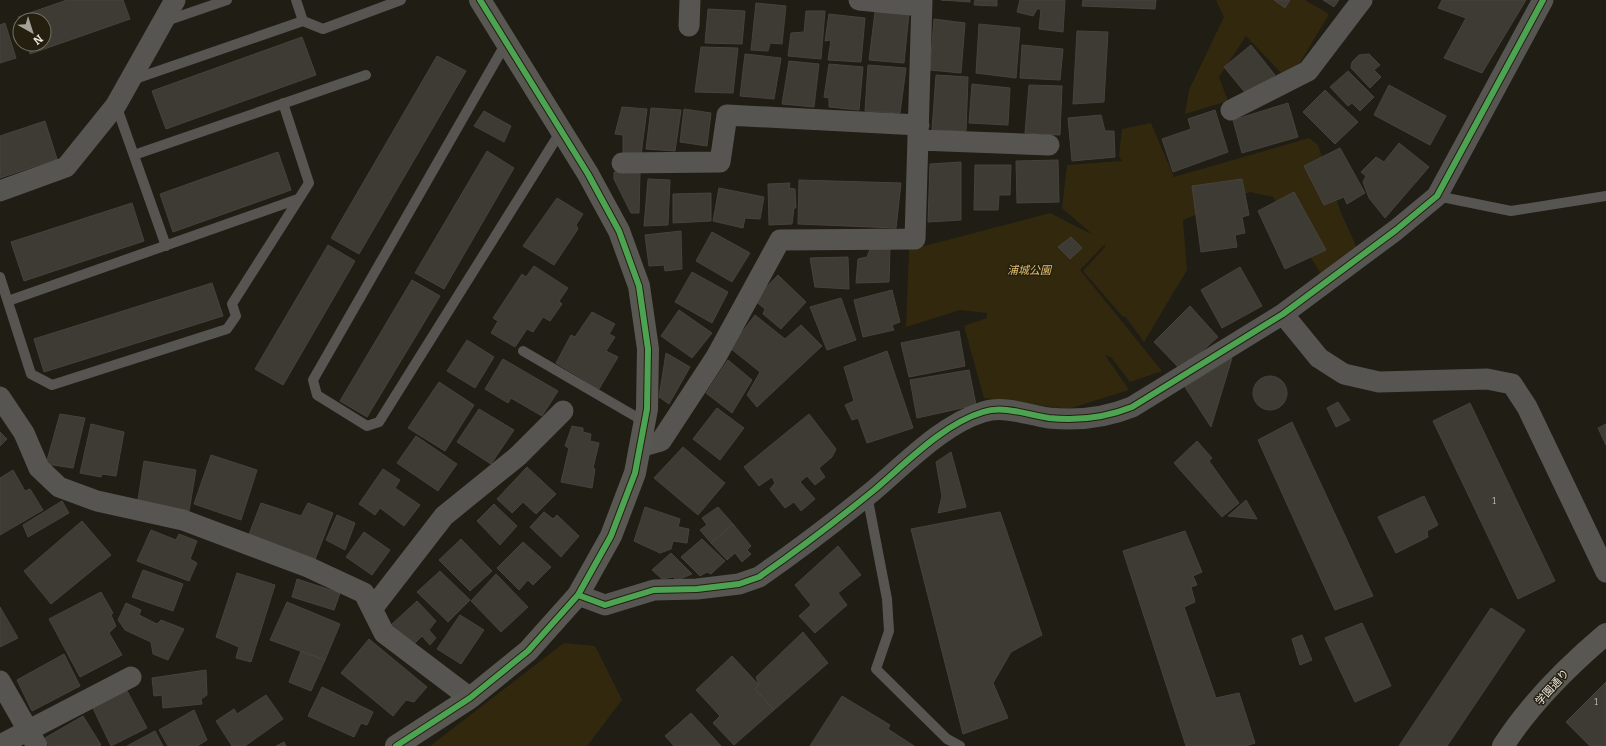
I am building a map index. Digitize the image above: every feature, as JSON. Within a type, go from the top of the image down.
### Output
[{"type":"street","points":[[0,191],[66,167],[116,104],[175,0]]},
{"type":"street","points":[[396,746],[470,698],[528,651],[578,595],[611,536],[635,473],[647,409],[648,349],[639,286],[618,231],[588,174],[480,0]]},
{"type":"street","points":[[689,26],[690,0]]},
{"type":"street","points":[[640,447],[662,441],[716,357],[780,240],[915,239],[922,3],[859,0]]},
{"type":"street","points":[[1231,110],[1308,71],[1362,0]]},
{"type":"street","points":[[578,595],[605,605],[654,590],[697,590],[739,584],[759,577],[867,495],[946,430],[964,419],[984,411],[1008,410],[1049,418],[1080,419],[1112,415],[1132,407],[1283,314],[1396,230],[1437,196],[1543,0]]},
{"type":"street","points":[[622,163],[720,162],[727,115],[1049,145]]},
{"type":"street","points":[[1283,314],[1319,358],[1344,374],[1379,382],[1487,379],[1512,384],[1528,407],[1606,572]]},
{"type":"street","points":[[0,397],[24,433],[39,468],[59,487],[98,501],[183,520],[308,567],[364,593],[384,633],[470,698]]},
{"type":"street","points":[[372,609],[444,516],[518,456],[563,411]]},
{"type":"street","name":"学園通り","points":[[1503,746],[1515,727],[1577,659],[1606,634]]},
{"type":"street","points":[[0,745],[33,738],[131,677]]},
{"type":"street","points":[[0,681],[33,738]]},
{"type":"lane","points":[[162,22],[227,0]]},
{"type":"lane","points":[[296,0],[303,21]]},
{"type":"lane","points":[[130,80],[303,21],[323,30],[402,0]]},
{"type":"lane","points":[[506,42],[313,380],[317,395],[366,426],[379,422],[561,130]]},
{"type":"lane","points":[[134,155],[366,75]]},
{"type":"lane","points":[[0,277],[31,374],[52,385],[227,329],[236,316],[232,304],[309,183],[283,103]]},
{"type":"lane","points":[[116,104],[166,246]]},
{"type":"lane","points":[[1437,196],[1510,211],[1606,196]]},
{"type":"lane","points":[[8,301],[298,199]]},
{"type":"lane","points":[[523,351],[645,422]]},
{"type":"lane","points":[[867,495],[887,599],[889,631],[876,669],[947,739],[960,746]]},
{"type":"green space","points":[[1216,0],[1305,0],[1329,14],[1300,63],[1283,75],[1246,36],[1219,77],[1228,101],[1185,114],[1189,90],[1224,17]]},
{"type":"green space","name":"浦城公園","points":[[1151,123],[1174,177],[1309,138],[1318,145],[1341,213],[1357,248],[1321,274],[1273,197],[1250,192],[1183,220],[1187,270],[1144,342],[1125,316],[1123,317],[1083,271],[1106,246],[1104,245],[1080,270],[1162,371],[1130,382],[1111,357],[1105,355],[1129,390],[1068,409],[984,398],[964,326],[987,318],[987,313],[960,310],[906,327],[909,250],[1050,213],[1093,235],[1062,208],[1067,165],[1122,161],[1119,156],[1122,129]]},
{"type":"green space","points":[[564,643],[595,646],[622,700],[587,746],[430,746]]},
{"type":"building","points":[[67,0],[123,0],[130,19],[52,46],[52,12],[32,12]]},
{"type":"building","points":[[941,0],[970,0],[970,2]]},
{"type":"building","points":[[975,0],[997,0],[997,6],[974,5]]},
{"type":"building","points":[[1020,0],[1065,0],[1063,32],[1039,29],[1041,9],[1037,9],[1033,16],[1017,12]]},
{"type":"building","points":[[1083,0],[1156,0],[1155,9],[1082,6]]},
{"type":"building","points":[[1274,0],[1290,0],[1285,8]]},
{"type":"building","points":[[1323,0],[1339,0],[1334,7]]},
{"type":"building","points":[[1442,0],[1526,0],[1482,73],[1444,58],[1466,18],[1438,8]]},
{"type":"building","points":[[756,3],[786,6],[782,44],[770,43],[768,51],[751,50]]},
{"type":"building","points":[[708,9],[745,11],[742,44],[705,43]]},
{"type":"building","points":[[806,11],[825,11],[821,59],[788,56],[791,33],[804,32]]},
{"type":"building","points":[[875,12],[909,14],[904,63],[869,60]]},
{"type":"building","points":[[829,14],[865,18],[861,62],[828,60],[831,40],[825,41]]},
{"type":"building","points":[[934,19],[965,23],[961,73],[930,70]]},
{"type":"building","points":[[5,23],[12,45],[12,52],[14,52],[16,58],[0,63],[0,25]]},
{"type":"building","points":[[979,24],[1020,28],[1016,78],[976,73]]},
{"type":"building","points":[[1077,31],[1108,32],[1104,102],[1073,104]]},
{"type":"building","points":[[302,37],[316,75],[166,129],[152,91]]},
{"type":"building","points":[[1022,45],[1063,49],[1060,80],[1020,78]]},
{"type":"building","points":[[1251,45],[1275,75],[1247,95],[1224,67]]},
{"type":"building","points":[[701,47],[738,48],[733,93],[695,92]]},
{"type":"building","points":[[745,54],[781,58],[774,99],[740,96]]},
{"type":"building","points":[[1369,54],[1380,65],[1374,70],[1381,77],[1370,88],[1351,68],[1352,62],[1359,55]]},
{"type":"building","points":[[437,56],[466,71],[359,254],[331,238]]},
{"type":"building","points":[[789,61],[819,64],[814,107],[782,104]]},
{"type":"building","points":[[829,64],[863,67],[859,110],[829,107],[829,98],[824,97]]},
{"type":"building","points":[[868,65],[906,68],[900,113],[865,111]]},
{"type":"building","points":[[1348,71],[1374,97],[1360,111],[1352,103],[1348,106],[1330,87]]},
{"type":"building","points":[[936,75],[968,77],[966,131],[932,130]]},
{"type":"building","points":[[972,84],[1010,88],[1008,125],[969,123]]},
{"type":"building","points":[[1029,85],[1062,86],[1060,135],[1025,133]]},
{"type":"building","points":[[1389,85],[1446,116],[1430,145],[1374,115]]},
{"type":"building","points":[[1325,90],[1358,122],[1335,144],[1303,112]]},
{"type":"building","points":[[1288,103],[1298,137],[1242,153],[1233,120]]},
{"type":"building","points":[[622,107],[647,109],[641,155],[623,154],[623,135],[615,134]]},
{"type":"building","points":[[651,108],[681,110],[675,151],[646,149]]},
{"type":"building","points":[[684,109],[711,113],[707,146],[680,142]]},
{"type":"building","points":[[1215,110],[1228,152],[1173,172],[1162,139],[1191,129],[1188,119]]},
{"type":"building","points":[[484,111],[511,126],[504,142],[474,126]]},
{"type":"building","points":[[1101,115],[1105,131],[1114,131],[1115,157],[1072,161],[1068,118]]},
{"type":"building","points":[[45,121],[57,159],[0,178],[0,136]]},
{"type":"building","points":[[1399,143],[1429,167],[1385,218],[1369,198],[1363,182],[1366,176],[1361,172],[1376,157],[1384,162]]},
{"type":"building","points":[[1340,148],[1365,193],[1347,204],[1344,197],[1324,205],[1304,166]]},
{"type":"building","points":[[487,151],[514,168],[444,289],[415,273]]},
{"type":"building","points":[[278,152],[291,190],[173,232],[160,194]]},
{"type":"building","points":[[1058,160],[1059,202],[1017,203],[1016,161]]},
{"type":"building","points":[[961,162],[961,220],[928,222],[930,164]]},
{"type":"building","points":[[975,165],[1011,165],[1010,195],[999,195],[998,210],[974,210]]},
{"type":"building","points":[[614,172],[640,172],[639,213],[631,213],[614,179]]},
{"type":"building","points":[[648,179],[670,180],[668,225],[644,226]]},
{"type":"building","points":[[1242,179],[1249,215],[1242,217],[1245,233],[1235,235],[1237,247],[1201,252],[1192,186]]},
{"type":"building","points":[[799,180],[901,183],[896,228],[798,224]]},
{"type":"building","points":[[790,183],[789,188],[795,189],[796,208],[794,208],[792,224],[769,225],[768,184]]},
{"type":"building","points":[[719,188],[764,197],[760,219],[745,218],[743,228],[713,221]]},
{"type":"building","points":[[1294,192],[1326,250],[1285,269],[1258,211]]},
{"type":"building","points":[[711,193],[711,221],[673,223],[673,194]]},
{"type":"building","points":[[557,198],[583,214],[576,225],[578,229],[554,265],[523,246]]},
{"type":"building","points":[[132,203],[144,241],[24,281],[11,242]]},
{"type":"building","points":[[681,231],[682,269],[665,271],[664,265],[649,266],[645,235]]},
{"type":"building","points":[[712,232],[750,253],[732,282],[696,261]]},
{"type":"building","points":[[1071,237],[1082,248],[1070,259],[1058,247]]},
{"type":"building","points":[[328,245],[355,261],[283,385],[255,369]]},
{"type":"building","points":[[890,248],[889,282],[856,283],[858,259],[867,257],[870,249]]},
{"type":"building","points":[[848,257],[849,289],[815,287],[810,258]]},
{"type":"building","points":[[534,266],[568,288],[559,301],[562,304],[550,321],[543,317],[533,332],[527,329],[515,347],[491,333],[498,321],[493,318],[522,274],[526,277]]},
{"type":"building","points":[[1240,267],[1262,306],[1222,328],[1201,290]]},
{"type":"building","points":[[692,272],[728,292],[712,323],[675,302]]},
{"type":"building","points":[[778,275],[806,302],[781,329],[763,314],[765,309],[754,300]]},
{"type":"building","points":[[412,280],[440,296],[367,417],[340,401]]},
{"type":"building","points":[[212,283],[223,316],[44,372],[34,339]]},
{"type":"building","points":[[892,290],[900,322],[892,325],[894,330],[863,337],[854,300]]},
{"type":"building","points":[[841,298],[856,340],[827,350],[810,307]]},
{"type":"building","points":[[1190,306],[1218,337],[1181,370],[1154,342]]},
{"type":"building","points":[[679,310],[712,333],[692,358],[661,336]]},
{"type":"building","points":[[592,312],[615,324],[609,334],[615,337],[606,351],[618,357],[599,389],[556,363],[571,335],[575,337]]},
{"type":"building","points":[[755,315],[785,339],[801,325],[822,346],[757,407],[747,395],[760,372],[730,348]]},
{"type":"building","points":[[959,331],[965,366],[909,377],[901,343]]},
{"type":"building","points":[[467,340],[494,357],[475,388],[447,371]]},
{"type":"building","points":[[887,351],[913,428],[867,443],[858,418],[852,420],[845,405],[854,401],[844,367]]},
{"type":"building","points":[[666,353],[690,367],[669,404],[659,397]]},
{"type":"building","points":[[1232,358],[1211,427],[1185,387]]},
{"type":"building","points":[[503,359],[558,391],[542,416],[511,398],[508,403],[485,389]]},
{"type":"building","points":[[728,360],[752,380],[732,413],[706,393]]},
{"type":"building","points":[[969,370],[976,405],[917,418],[910,380]]},
{"type":"building","points":[[1270,376],[1282,381],[1287,393],[1282,405],[1270,410],[1258,405],[1253,393],[1258,381]]},
{"type":"building","points":[[439,382],[474,405],[445,451],[408,428]]},
{"type":"building","points":[[1338,402],[1350,420],[1336,427],[1327,408]]},
{"type":"building","points":[[1470,403],[1555,581],[1518,599],[1433,421]]},
{"type":"building","points":[[717,408],[744,428],[720,460],[693,439]]},
{"type":"building","points":[[479,409],[514,430],[491,464],[457,442]]},
{"type":"building","points":[[60,414],[85,418],[73,468],[46,464]]},
{"type":"building","points":[[809,414],[836,449],[832,457],[819,468],[825,477],[815,485],[807,476],[800,482],[815,499],[801,511],[794,502],[785,508],[770,489],[775,483],[772,477],[759,486],[744,467]]},
{"type":"building","points":[[1292,422],[1373,596],[1335,610],[1258,440]]},
{"type":"building","points":[[91,424],[124,432],[116,476],[102,474],[101,477],[80,473]]},
{"type":"building","points":[[1606,424],[1606,445],[1598,428]]},
{"type":"building","points":[[572,426],[583,428],[583,432],[591,434],[590,441],[599,443],[593,468],[595,469],[592,488],[561,482],[569,448],[565,446]]},
{"type":"building","points":[[0,432],[7,439],[0,446]]},
{"type":"building","points":[[416,436],[457,464],[438,491],[397,463]]},
{"type":"building","points":[[1197,441],[1212,458],[1209,461],[1239,503],[1222,517],[1174,463]]},
{"type":"building","points":[[683,447],[725,483],[698,515],[654,478]]},
{"type":"building","points":[[951,452],[966,507],[938,513],[942,496],[936,462]]},
{"type":"building","points":[[211,455],[257,470],[241,520],[194,504]]},
{"type":"building","points":[[144,461],[196,470],[189,511],[138,500]]},
{"type":"building","points":[[527,467],[556,494],[536,514],[523,502],[512,513],[497,499]]},
{"type":"building","points":[[383,469],[400,480],[395,488],[420,505],[404,526],[380,508],[375,515],[359,504]]},
{"type":"building","points":[[13,470],[25,491],[30,489],[43,510],[0,535],[0,478]]},
{"type":"building","points":[[1424,496],[1438,525],[1427,531],[1428,537],[1396,553],[1378,517]]},
{"type":"building","points":[[1246,500],[1257,519],[1228,516]]},
{"type":"building","points":[[62,501],[69,513],[28,537],[23,525]]},
{"type":"building","points":[[261,503],[301,516],[308,503],[333,513],[314,562],[248,537]]},
{"type":"building","points":[[494,504],[517,526],[500,545],[477,521]]},
{"type":"building","points":[[645,507],[680,519],[678,527],[689,529],[687,543],[673,541],[671,549],[660,553],[634,541]]},
{"type":"building","points":[[718,507],[733,524],[711,543],[700,530],[707,525],[702,518]]},
{"type":"building","points":[[544,512],[553,519],[557,515],[579,536],[561,557],[530,527]]},
{"type":"building","points":[[1000,512],[1042,635],[1011,652],[993,683],[1008,718],[963,734],[911,529]]},
{"type":"building","points":[[337,515],[355,523],[345,550],[326,540]]},
{"type":"building","points":[[82,521],[111,555],[51,604],[24,571]]},
{"type":"building","points":[[733,524],[751,546],[747,550],[751,554],[742,562],[735,553],[727,560],[711,543]]},
{"type":"building","points":[[151,530],[176,540],[179,534],[197,541],[190,559],[197,563],[189,581],[137,561]]},
{"type":"building","points":[[1185,531],[1202,572],[1193,576],[1197,585],[1191,587],[1195,602],[1184,607],[1216,698],[1239,693],[1255,743],[1246,746],[1186,746],[1123,551]]},
{"type":"building","points":[[364,532],[390,550],[372,575],[346,557]]},
{"type":"building","points":[[461,539],[492,571],[470,591],[439,560]]},
{"type":"building","points":[[702,539],[725,561],[711,574],[707,572],[700,576],[681,557]]},
{"type":"building","points":[[523,542],[551,567],[533,585],[528,580],[519,590],[497,568]]},
{"type":"building","points":[[838,546],[861,575],[838,593],[847,605],[815,633],[799,616],[811,605],[795,585]]},
{"type":"building","points":[[671,553],[692,574],[677,580],[673,577],[662,579],[652,570]]},
{"type":"building","points":[[143,570],[183,584],[173,611],[132,597]]},
{"type":"building","points":[[440,571],[470,600],[448,622],[417,592]]},
{"type":"building","points":[[237,573],[275,585],[251,662],[236,658],[239,647],[216,637]]},
{"type":"building","points":[[496,574],[528,607],[501,632],[471,601]]},
{"type":"building","points":[[297,579],[340,593],[334,610],[292,597]]},
{"type":"building","points":[[101,592],[113,613],[111,615],[116,626],[109,633],[122,655],[80,677],[49,619]]},
{"type":"building","points":[[417,601],[436,621],[429,630],[436,638],[430,645],[422,636],[411,647],[391,625]]},
{"type":"building","points":[[287,602],[340,624],[325,660],[270,640]]},
{"type":"building","points":[[126,603],[141,610],[139,615],[157,624],[161,620],[184,629],[168,660],[153,654],[151,642],[125,630],[118,620]]},
{"type":"building","points":[[0,607],[18,638],[0,647]]},
{"type":"building","points":[[1491,608],[1525,630],[1447,746],[1399,746]]},
{"type":"building","points":[[460,615],[484,630],[461,664],[437,649]]},
{"type":"building","points":[[1362,623],[1391,686],[1355,702],[1325,638]]},
{"type":"building","points":[[803,632],[828,663],[774,710],[755,689],[759,685],[756,677]]},
{"type":"building","points":[[1302,635],[1312,660],[1300,665],[1292,639]]},
{"type":"building","points":[[369,639],[427,687],[414,702],[406,700],[393,716],[341,673]]},
{"type":"building","points":[[301,651],[325,660],[311,691],[289,682]]},
{"type":"building","points":[[64,654],[80,686],[32,711],[17,680]]},
{"type":"building","points":[[732,656],[759,685],[755,689],[774,710],[734,745],[713,723],[720,716],[696,690]]},
{"type":"building","points":[[206,670],[207,695],[201,699],[202,704],[163,708],[162,695],[154,696],[152,678]]},
{"type":"building","points":[[1606,682],[1606,746],[1590,746],[1566,722]]},
{"type":"building","points":[[322,687],[373,712],[367,725],[361,723],[354,737],[308,716]]},
{"type":"building","points":[[126,689],[147,728],[111,746],[92,706]]},
{"type":"building","points":[[266,695],[283,719],[245,746],[232,746],[216,721],[234,709],[237,714]]},
{"type":"building","points":[[842,696],[890,725],[888,729],[914,746],[810,746]]},
{"type":"building","points":[[194,710],[207,740],[197,746],[168,746],[159,730]]},
{"type":"building","points":[[691,713],[721,746],[674,746],[665,736]]},
{"type":"building","points":[[83,716],[101,745],[49,746],[45,738]]},
{"type":"building","points":[[155,731],[163,746],[127,746]]},
{"type":"building","points":[[284,742],[286,746],[276,746]]},
{"type":"cycle path","points":[[396,746],[470,698],[528,651],[578,595],[611,536],[635,473],[647,409],[648,349],[639,286],[619,231],[588,174],[480,0]]},
{"type":"cycle path","points":[[578,595],[605,605],[654,590],[697,589],[739,584],[759,577],[873,491],[911,457],[939,435],[968,418],[991,410],[1008,410],[1049,418],[1070,419],[1091,418],[1122,411],[1132,407],[1283,314],[1396,230],[1437,196],[1543,0]]}]
